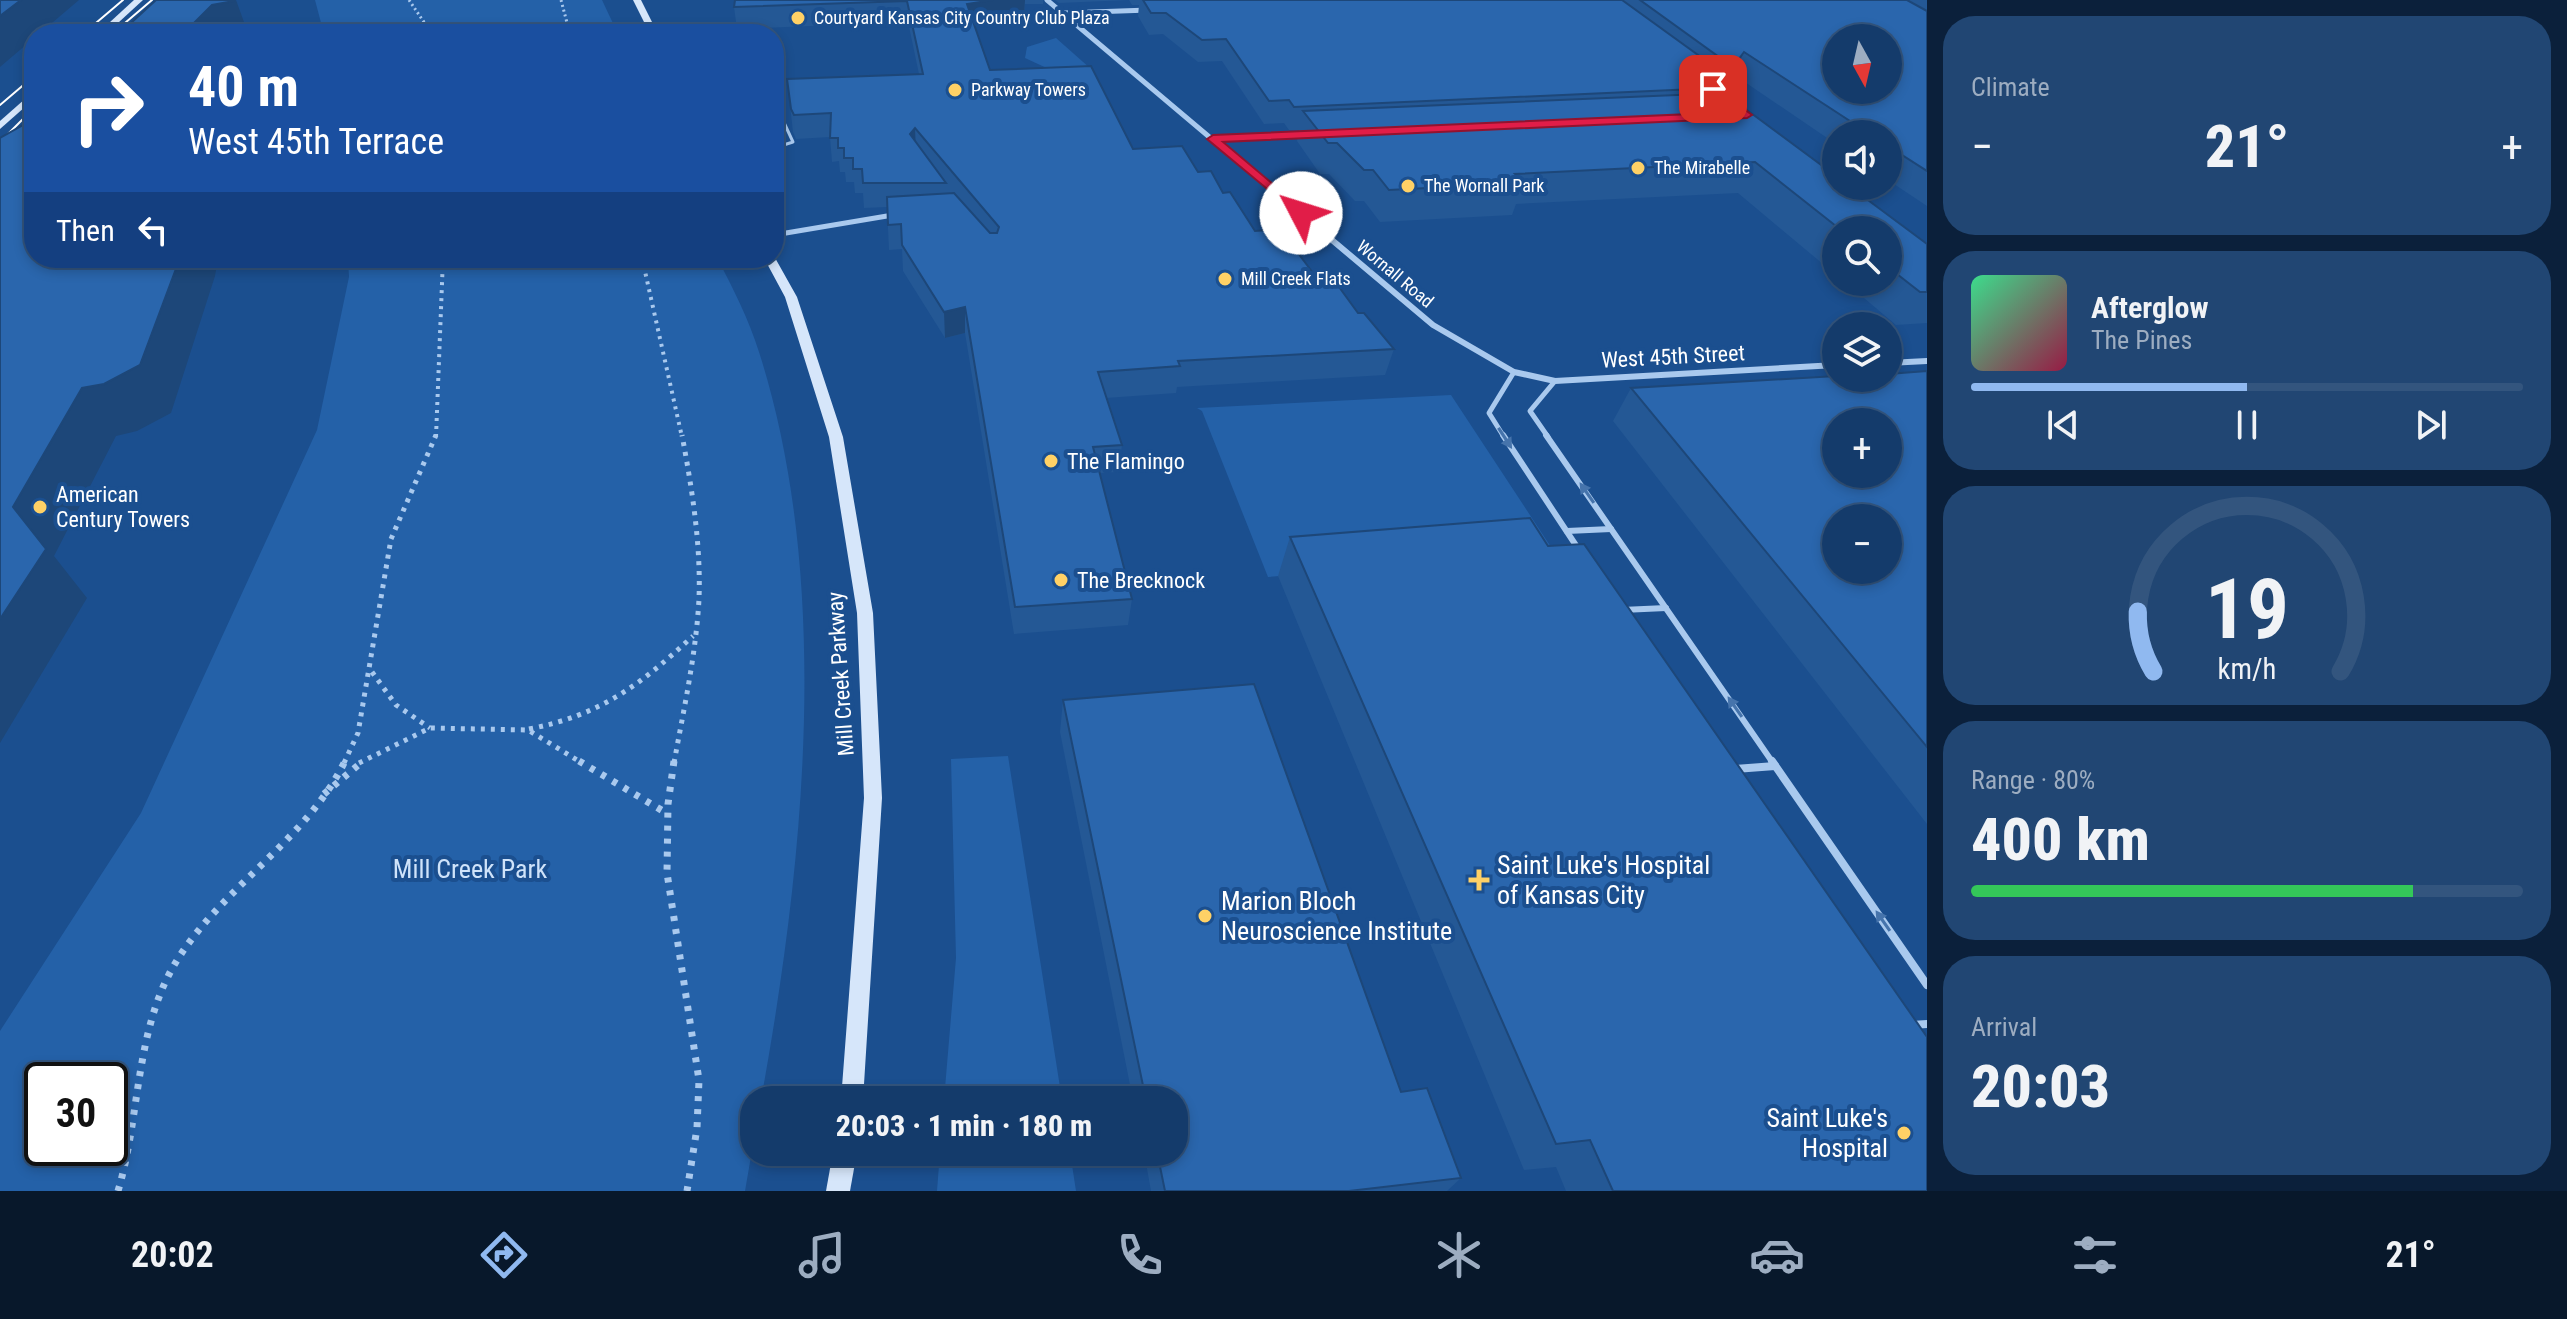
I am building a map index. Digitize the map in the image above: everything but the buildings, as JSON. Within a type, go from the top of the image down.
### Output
[{"type":"main road","points":[[112,24],[139,0]]},
{"type":"main road","points":[[637,0],[649,24]]},
{"type":"main road","points":[[0,126],[24,103]]},
{"type":"main road","name":"Mill Creek Parkway","points":[[775,268],[791,297],[836,437],[865,613],[873,798],[853,1086]]},
{"type":"main road","points":[[838,1191],[842,1166]]},
{"type":"street","name":"Wornall Road","points":[[1047,0],[1433,325],[1514,372]]},
{"type":"street","points":[[1062,13],[1164,9]]},
{"type":"street","points":[[1213,139],[1323,134]]},
{"type":"street","points":[[1902,362],[1927,361]]},
{"type":"street","name":"West 45th Street","points":[[1514,372],[1555,381],[1822,366]]},
{"type":"lane","points":[[784,123],[793,142],[784,145]]},
{"type":"lane","points":[[784,233],[905,215]]},
{"type":"lane","points":[[1514,372],[1489,413],[1584,558]]},
{"type":"lane","points":[[1555,381],[1530,411],[1927,985]]},
{"type":"lane","points":[[1567,531],[1612,529]]},
{"type":"lane","points":[[1627,623],[1618,610],[1666,608]]},
{"type":"lane","points":[[1723,770],[1775,766]]},
{"type":"lane","points":[[1904,1026],[1927,1024]]},
{"type":"path","points":[[409,0],[425,24]]},
{"type":"path","points":[[561,0],[567,24]]},
{"type":"path","points":[[318,799],[352,750],[371,671],[391,539],[434,446],[443,268]]},
{"type":"path","points":[[644,268],[698,530],[699,601],[668,814],[667,873],[698,1068],[694,1147],[687,1191]]},
{"type":"path","points":[[118,1191],[131,1147],[154,1004],[174,965],[213,912],[318,799],[360,762],[430,728],[528,730],[569,723],[629,694],[694,635]]},
{"type":"path","points":[[371,671],[382,693],[399,711],[430,728]]},
{"type":"path","points":[[528,730],[668,814]]},
{"type":"green space","points":[[315,0],[602,0],[613,24],[321,24]]},
{"type":"green space","points":[[1056,38],[1091,69],[1051,70],[1025,58],[1027,47]]},
{"type":"green space","name":"Mill Creek Park","points":[[349,268],[722,268],[746,316],[759,352],[782,441],[797,533],[803,628],[804,724],[799,820],[789,916],[763,1086],[740,1086],[740,1166],[749,1166],[745,1191],[0,1191],[0,1031],[141,813],[317,430]]},
{"type":"green space","points":[[1451,395],[1574,582],[1510,558],[1268,577],[1202,411],[1197,408]]},
{"type":"green space","points":[[1008,756],[1060,1086],[945,1086],[956,958],[951,759]]},
{"type":"green space","points":[[939,1166],[1072,1166],[1076,1191],[937,1191]]},
{"type":"tram line","points":[[95,24],[123,0]]},
{"type":"tram line","points":[[124,24],[152,0]]},
{"type":"tram line","points":[[0,105],[24,85]]},
{"type":"tram line","points":[[0,142],[24,118]]},
{"type":"place","name":"Courtyard Kansas City Country Club Plaza","points":[[798,18]]},
{"type":"place","name":"Parkway Towers","points":[[955,90]]},
{"type":"place","name":"The Mirabelle","points":[[1638,168]]},
{"type":"place","name":"The Wornall Park","points":[[1408,186]]},
{"type":"place","name":"Mill Creek Flats","points":[[1225,279]]},
{"type":"place","name":"The Flamingo","points":[[1051,461]]},
{"type":"place","name":"American Century Towers","points":[[40,507]]},
{"type":"place","name":"The Brecknock","points":[[1061,580]]},
{"type":"place","name":"Saint Luke's Hospital of Kansas City","points":[[1479,880]]},
{"type":"place","name":"Marion Bloch Neuroscience Institute","points":[[1205,916]]},
{"type":"place","name":"Saint Luke's Hospital","points":[[1904,1133]]},
{"type":"route","points":[[1301,213],[1213,139],[1747,115],[1713,89]]}]
